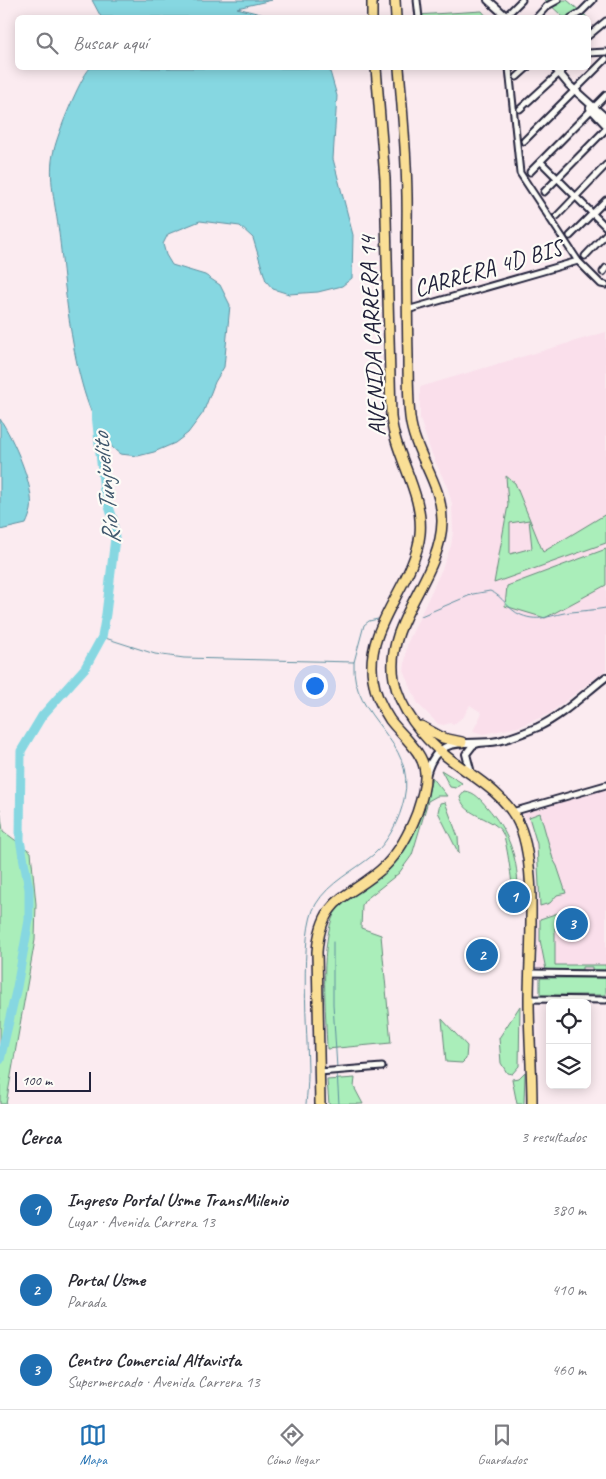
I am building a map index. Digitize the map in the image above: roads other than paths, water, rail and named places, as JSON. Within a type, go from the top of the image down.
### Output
[{"type":"main road","points":[[372,0],[372,15]]},
{"type":"main road","points":[[396,0],[396,15]]},
{"type":"main road","name":"AVENIDA CARRERA 14","points":[[320,1104],[317,952],[322,927],[335,903],[378,872],[393,856],[412,824],[425,781],[422,760],[380,703],[372,671],[376,642],[413,561],[420,532],[418,506],[398,449],[391,417],[385,180],[376,70]]},
{"type":"main road","name":"AVENIDA CARRERA 14","points":[[399,70],[406,186],[407,310],[411,427],[439,497],[442,522],[436,554],[399,633],[393,656],[396,686],[414,721],[440,752],[493,789],[512,812],[524,834],[528,857],[532,1104]]},
{"type":"main road","points":[[414,721],[439,736],[462,742]]},
{"type":"street","points":[[417,0],[419,15]]},
{"type":"street","points":[[488,0],[505,15]]},
{"type":"street","points":[[509,15],[522,0]]},
{"type":"street","points":[[539,15],[547,6],[558,0]]},
{"type":"street","points":[[576,15],[592,0]]},
{"type":"street","points":[[591,34],[606,21]]},
{"type":"street","points":[[591,53],[606,52]]},
{"type":"street","points":[[524,141],[606,59]]},
{"type":"street","points":[[509,70],[520,173],[578,261],[601,284],[606,286]]},
{"type":"street","points":[[517,77],[525,70]]},
{"type":"street","points":[[520,110],[557,71],[584,101],[606,118]]},
{"type":"street","points":[[530,172],[606,95]]},
{"type":"street","points":[[544,192],[606,127],[593,109]]},
{"type":"street","points":[[541,162],[606,227]]},
{"type":"street","points":[[557,216],[606,165]]},
{"type":"street","points":[[570,236],[606,200]]},
{"type":"street","name":"CARRERA 4D BIS","points":[[585,256],[606,234]]},
{"type":"street","name":"CARRERA 4D BIS","points":[[407,310],[578,261]]},
{"type":"street","points":[[471,773],[466,754],[473,745],[504,739],[544,724],[606,677]]},
{"type":"street","points":[[425,781],[431,763],[440,752],[462,742],[485,742]]},
{"type":"street","points":[[512,812],[606,785]]},
{"type":"street","points":[[529,973],[606,974]]},
{"type":"street","points":[[529,999],[606,1000]]},
{"type":"street","points":[[319,1072],[382,1067]]},
{"type":"water","points":[[92,0],[272,0],[237,8],[264,15],[100,15]]},
{"type":"water","points":[[88,70],[330,70],[337,96],[333,159],[353,235],[352,278],[342,286],[318,292],[289,294],[273,289],[266,281],[253,238],[240,226],[200,221],[168,234],[163,244],[166,255],[172,265],[205,275],[220,285],[230,305],[224,367],[215,382],[203,413],[188,433],[175,443],[154,452],[138,456],[120,454],[104,437],[92,413],[82,384],[74,351],[69,318],[51,170],[56,142]]},
{"type":"water","points":[[0,419],[22,463],[30,489],[31,510],[26,524],[0,530]]},
{"type":"waterway","name":"Río Tunjuelito","points":[[0,1060],[17,987],[29,920],[29,889],[20,840],[21,751],[42,716],[85,668],[102,637],[106,614],[115,538],[113,519],[104,491],[96,414]]},
{"type":"waterway","points":[[421,616],[473,594],[490,591],[495,593],[516,613],[534,618],[606,608]]},
{"type":"waterway","points":[[102,637],[155,654],[184,658],[354,662],[364,625],[369,621],[378,619]]},
{"type":"waterway","points":[[306,1104],[308,1074],[305,986],[307,937],[310,918],[321,896],[342,877],[366,861],[384,844],[396,822],[404,799],[406,778],[402,760],[362,699],[356,682],[354,662]]},
{"type":"waterway","points":[[333,942],[333,1004],[337,1068]]},
{"type":"waterway","points":[[337,1072],[339,1104]]},
{"type":"place","name":"Ingreso Portal Usme TransMilenio","points":[[514,897]]},
{"type":"place","name":"Centro Comercial Altavista","points":[[572,924]]},
{"type":"place","name":"Portal Usme","points":[[482,955]]}]
